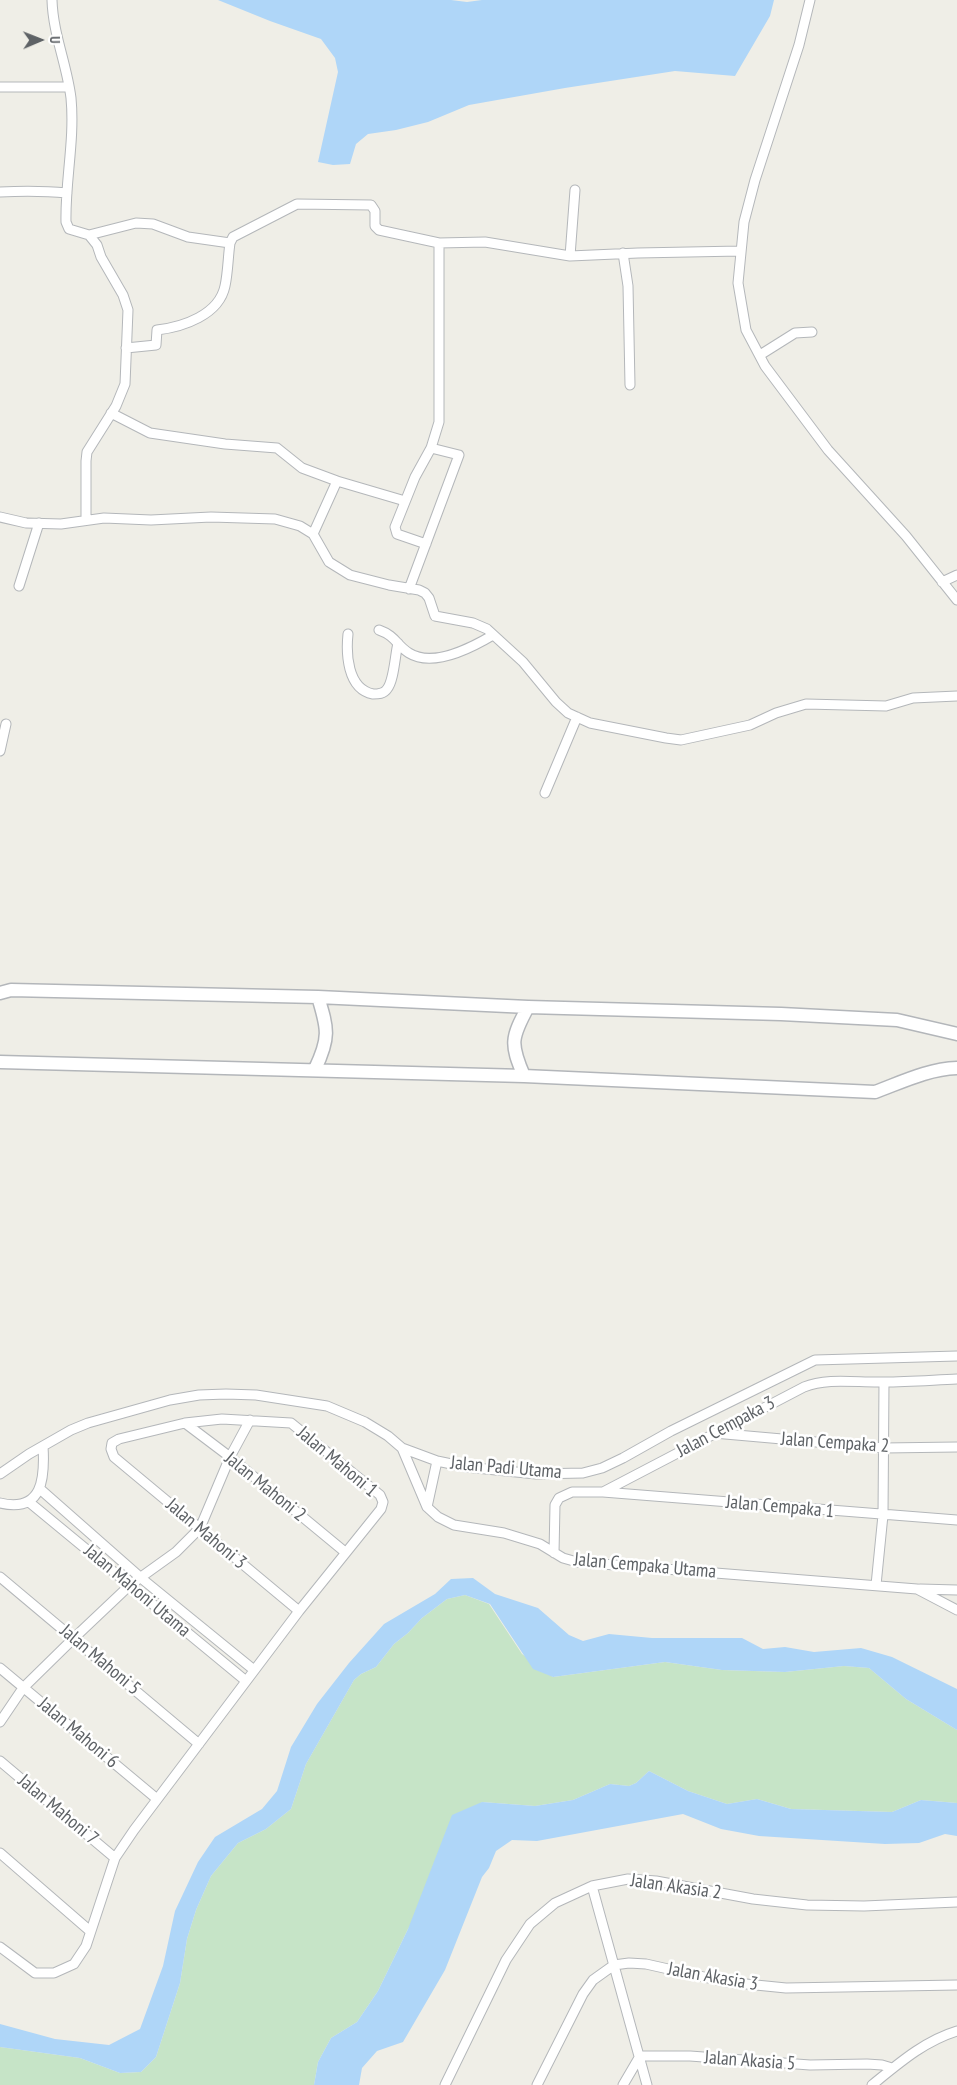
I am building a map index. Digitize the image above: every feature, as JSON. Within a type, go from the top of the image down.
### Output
[{"type":"street","points":[[52,0],[56,35],[64,60],[69,86],[71,149],[66,224],[72,231],[89,235],[136,223],[152,224],[188,237],[230,243]]},
{"type":"street","points":[[810,0],[799,45],[755,180],[744,222],[738,283],[740,304],[746,330],[765,366],[828,450],[906,536],[957,600]]},
{"type":"street","points":[[0,87],[69,86]]},
{"type":"street","points":[[570,256],[575,190]]},
{"type":"street","points":[[0,192],[35,193],[45,191],[67,193]]},
{"type":"street","points":[[126,348],[156,345],[157,330],[182,325],[206,313],[220,300],[225,287],[230,243],[236,236],[293,205],[303,203],[371,205],[376,211],[375,226],[379,230],[439,243],[485,242],[570,256],[740,251]]},
{"type":"street","points":[[86,520],[87,452],[111,413],[125,384],[128,310],[123,295],[101,257],[97,245],[89,235]]},
{"type":"street","points":[[426,544],[397,534],[395,531],[405,501],[431,448],[439,422],[439,243]]},
{"type":"street","points":[[623,254],[628,286],[630,385]]},
{"type":"street","points":[[760,355],[795,333],[812,332]]},
{"type":"street","points":[[111,413],[150,433],[225,444],[277,448],[302,468],[337,481],[405,501]]},
{"type":"street","points":[[409,589],[459,455],[431,448]]},
{"type":"street","points":[[313,534],[337,481]]},
{"type":"street","points":[[0,517],[11,521],[39,523],[74,523],[104,518],[151,520],[211,517],[274,518],[300,526],[313,534],[329,562],[339,569],[364,579],[425,593],[434,616],[479,625],[487,629],[523,662],[556,702],[568,713],[590,723],[681,740],[750,725],[776,713],[806,704],[886,706],[913,698],[957,696]]},
{"type":"street","points":[[19,586],[39,523]]},
{"type":"street","points":[[942,582],[957,575]]},
{"type":"street","points":[[380,630],[392,635],[398,644],[410,653],[416,656],[433,657],[448,655],[472,647],[493,635]]},
{"type":"street","points":[[348,634],[348,664],[359,686],[369,693],[382,693],[387,690],[391,682],[398,644]]},
{"type":"street","points":[[545,793],[577,717]]},
{"type":"street","points":[[0,751],[6,724]]},
{"type":"street","points":[[0,993],[11,990],[318,997],[528,1007],[781,1014],[897,1020],[957,1034]]},
{"type":"street","points":[[315,1070],[325,1048],[327,1026],[318,997]]},
{"type":"street","points":[[524,1076],[515,1054],[514,1040],[516,1028],[528,1007]]},
{"type":"street","points":[[0,1062],[524,1076],[875,1092],[919,1075],[942,1069],[957,1068]]},
{"type":"street","name":"Jalan Padi Utama","points":[[0,1474],[13,1463],[71,1430],[142,1407],[189,1397],[226,1394],[256,1395],[327,1406],[365,1422],[388,1436],[402,1448],[437,1461],[466,1467],[536,1474],[583,1473],[602,1468],[623,1458],[671,1431],[815,1360],[957,1356]]},
{"type":"street","name":"Jalan Cempaka 3","points":[[554,1553],[555,1505],[559,1498],[572,1492],[603,1492],[813,1383],[957,1379]]},
{"type":"street","points":[[876,1584],[883,1515],[884,1382]]},
{"type":"street","points":[[0,1722],[23,1688],[74,1638],[130,1584],[176,1552],[200,1528],[230,1457],[250,1420],[222,1419],[185,1423]]},
{"type":"street","name":"Jalan Mahoni 1","points":[[250,1420],[291,1423],[380,1496],[383,1502],[381,1509],[345,1552]]},
{"type":"street","name":"Jalan Mahoni 3","points":[[185,1423],[119,1439],[112,1444],[110,1450],[114,1457],[299,1611]]},
{"type":"street","name":"Jalan Mahoni 2","points":[[185,1423],[230,1457],[345,1552]]},
{"type":"street","name":"Jalan Cempaka 2","points":[[714,1433],[884,1448],[957,1447]]},
{"type":"street","points":[[0,1503],[17,1504],[29,1502],[40,1489],[45,1473],[43,1446]]},
{"type":"street","points":[[402,1448],[426,1507]]},
{"type":"street","points":[[426,1507],[437,1461]]},
{"type":"street","name":"Jalan Mahoni Utama","points":[[40,1489],[141,1578],[254,1670]]},
{"type":"street","name":"Jalan Cempaka 1","points":[[603,1492],[957,1520]]},
{"type":"street","name":"Jalan Mahoni Utama","points":[[29,1502],[246,1681]]},
{"type":"street","name":"Jalan Cempaka Utama","points":[[426,1507],[438,1517],[454,1525],[504,1533],[540,1544],[563,1558],[587,1564],[876,1584],[917,1589]]},
{"type":"street","points":[[0,1947],[35,1973],[54,1973],[74,1964],[86,1946],[116,1858],[157,1799],[345,1552]]},
{"type":"street","name":"Jalan Mahoni 5","points":[[0,1577],[199,1744]]},
{"type":"street","points":[[917,1589],[957,1590]]},
{"type":"street","points":[[917,1589],[957,1610]]},
{"type":"street","name":"Jalan Mahoni 6","points":[[0,1668],[157,1799]]},
{"type":"street","name":"Jalan Mahoni 7","points":[[0,1761],[116,1858]]},
{"type":"street","points":[[0,1853],[90,1931]]},
{"type":"street","name":"Jalan Akasia 2","points":[[445,2085],[506,1960],[530,1924],[555,1903],[592,1886],[628,1879],[656,1881],[753,1899],[807,1905],[864,1906],[957,1902]]},
{"type":"street","points":[[592,1886],[648,2085]]},
{"type":"street","name":"Jalan Akasia 3","points":[[537,2085],[583,1994],[593,1980],[614,1966],[629,1963],[646,1964],[726,1982],[778,1987],[838,1988],[957,1985]]},
{"type":"street","points":[[872,2085],[892,2068],[939,2036],[957,2031]]},
{"type":"street","points":[[623,2085],[640,2056]]},
{"type":"street","name":"Jalan Akasia 5","points":[[640,2056],[690,2056],[810,2065],[867,2064],[892,2068]]},
{"type":"green space","points":[[465,1595],[489,1604],[522,1654],[553,1677],[665,1662],[722,1670],[785,1672],[844,1666],[869,1668],[906,1699],[957,1730],[957,1803],[921,1800],[892,1812],[791,1809],[757,1799],[727,1804],[688,1791],[649,1771],[636,1783],[629,1786],[610,1784],[573,1800],[535,1806],[482,1802],[408,1929],[378,1991],[357,2022],[331,2038],[318,2062],[314,2085],[0,2085],[0,2047],[80,2058],[120,2073],[141,2072],[156,2057],[180,1983],[187,1939],[196,1910],[211,1876],[238,1843],[266,1829],[291,1809],[306,1764],[354,1680],[361,1674],[376,1667],[394,1644],[422,1618],[447,1599]]},
{"type":"water","points":[[218,0],[451,0],[467,2],[482,0],[774,0],[770,16],[735,76],[675,71],[469,105],[428,122],[396,130],[368,134],[356,144],[350,164],[333,165],[318,162],[338,72],[335,58],[321,39]]},
{"type":"water","points":[[473,1578],[495,1594],[538,1608],[569,1635],[583,1641],[609,1634],[652,1638],[742,1638],[763,1649],[785,1647],[814,1652],[861,1648],[892,1657],[957,1689],[957,1730],[906,1699],[869,1668],[844,1666],[785,1672],[722,1670],[665,1662],[553,1677],[533,1669],[490,1604],[465,1595],[447,1599],[422,1618],[394,1644],[376,1667],[361,1674],[354,1680],[306,1764],[291,1809],[266,1829],[238,1843],[211,1876],[196,1910],[187,1939],[180,1983],[156,2057],[141,2072],[120,2073],[80,2058],[0,2047],[0,2024],[55,2039],[109,2045],[140,2029],[163,1966],[175,1911],[198,1862],[215,1837],[262,1809],[277,1791],[291,1747],[317,1704],[349,1663],[384,1624],[435,1594],[451,1579]]},
{"type":"water","points":[[649,1771],[688,1791],[727,1804],[757,1799],[791,1809],[892,1812],[921,1800],[957,1803],[957,1836],[945,1834],[919,1843],[885,1844],[759,1836],[721,1829],[683,1814],[537,1841],[512,1840],[496,1851],[489,1868],[482,1877],[445,1970],[403,2042],[377,2051],[362,2068],[359,2085],[314,2085],[318,2062],[331,2038],[357,2022],[378,1991],[408,1929],[452,1815],[482,1802],[535,1806],[573,1800],[610,1784],[629,1786],[636,1783]]}]
